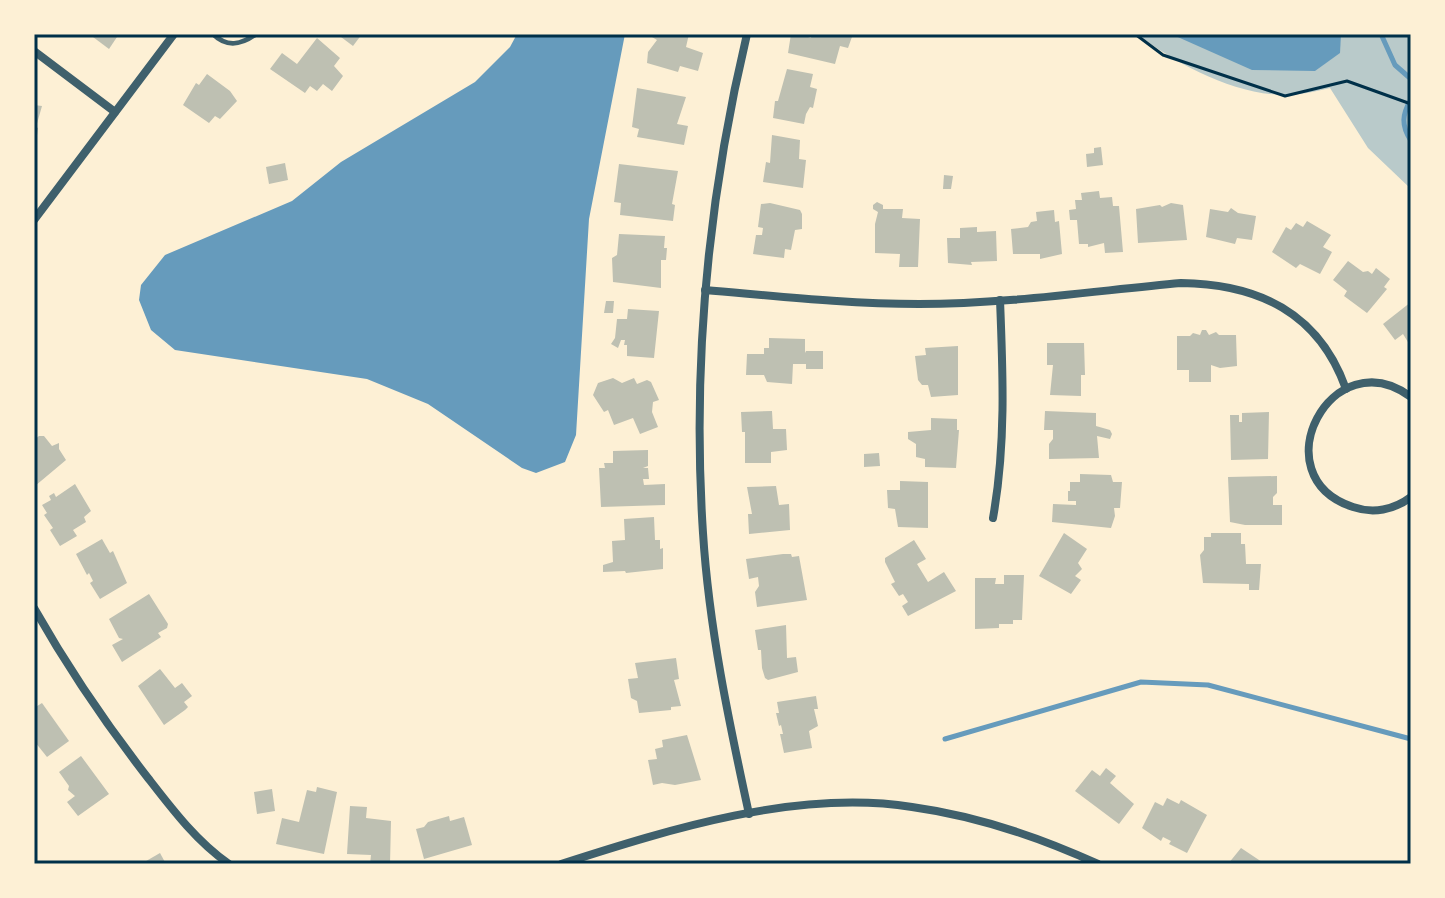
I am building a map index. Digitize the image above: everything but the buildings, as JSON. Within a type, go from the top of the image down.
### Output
[{"type":"street","points":[[34,220],[174,34]]},
{"type":"street","points":[[747,34],[729,109],[715,192],[705,290],[700,386],[703,534],[712,618],[749,814]]},
{"type":"street","points":[[34,51],[115,112]]},
{"type":"street","points":[[705,290],[920,304],[1208,283],[1259,296],[1284,308],[1316,334],[1330,352],[1346,389]]},
{"type":"street","points":[[993,518],[1001,474],[1004,399],[1000,300]]},
{"type":"street","points":[[1411,397],[1388,386],[1367,384],[1346,389],[1328,400],[1316,416],[1309,435],[1308,456],[1314,475],[1326,492],[1343,504],[1362,510],[1382,510],[1402,504],[1411,497]]},
{"type":"street","points":[[34,608],[101,717],[177,815],[229,864]]},
{"type":"street","points":[[561,864],[646,837],[749,814],[837,803],[912,806],[985,822],[1098,864]]},
{"type":"lane","points":[[213,34],[227,43],[237,44],[256,34]]},
{"type":"path","points":[[1135,34],[1163,55],[1285,96],[1347,81],[1411,104]]},
{"type":"shaded area","points":[[1137,34],[1411,34],[1411,189],[1368,148],[1330,88],[1278,95],[1235,87],[1192,69]]},
{"type":"water","points":[[517,34],[625,34],[589,219],[576,435],[565,462],[536,473],[522,468],[428,404],[367,379],[175,350],[151,330],[139,300],[141,285],[165,255],[292,201],[341,162],[475,82],[510,47]]},
{"type":"water","points":[[1171,34],[1341,34],[1340,53],[1315,71],[1252,70]]},
{"type":"waterway","points":[[1381,34],[1395,65],[1411,79]]},
{"type":"waterway","points":[[1411,99],[1404,120],[1411,141]]},
{"type":"waterway","points":[[945,739],[1141,682],[1208,685],[1411,739]]}]
